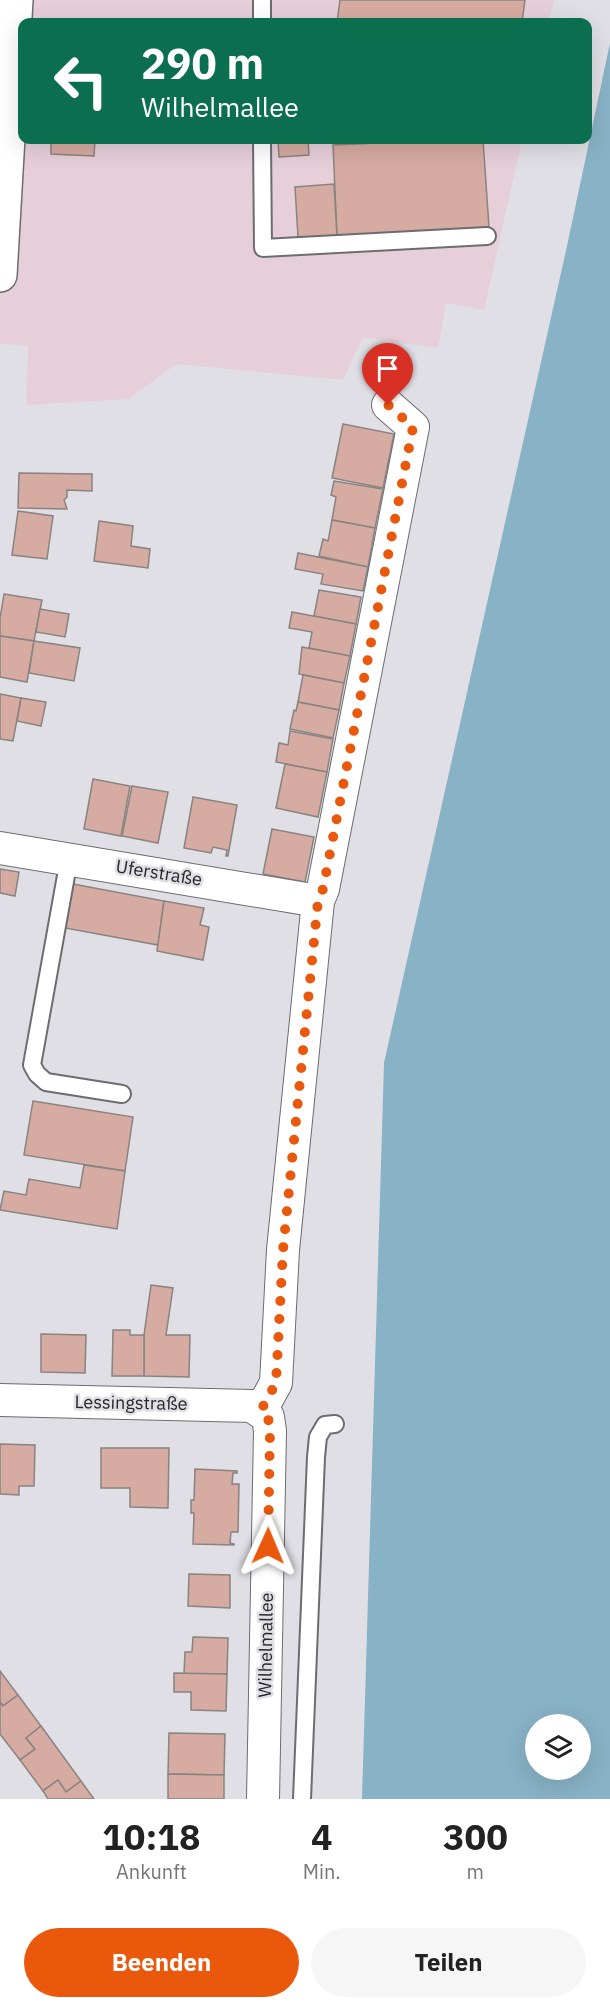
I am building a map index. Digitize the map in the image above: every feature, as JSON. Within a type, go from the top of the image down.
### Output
[{"type":"main road","points":[[0,275],[16,0]]},
{"type":"street","points":[[261,1410],[276,1383],[283,1250],[318,901],[323,889],[413,427],[388,405]]},
{"type":"street","name":"Uferstraße","points":[[0,848],[318,901]]},
{"type":"street","name":"Lessingstraße","points":[[0,1400],[252,1406],[261,1410]]},
{"type":"street","name":"Wilhelmallee","points":[[261,1410],[268,1417],[270,1431],[263,1799]]},
{"type":"lane","points":[[261,0],[262,18]]},
{"type":"lane","points":[[262,144],[263,248],[487,236]]},
{"type":"lane","points":[[69,859],[32,1065],[45,1082],[122,1095]]},
{"type":"lane","points":[[302,1799],[315,1457],[318,1437],[325,1425],[335,1424]]},
{"type":"shaded area","points":[[0,0],[554,0],[550,18],[18,18],[18,144],[521,144],[484,310],[446,303],[438,348],[363,337],[343,380],[176,364],[129,399],[26,405],[28,345],[0,344]]},
{"type":"water","points":[[610,43],[610,1799],[362,1799],[384,1063],[589,144],[592,144],[592,128]]},
{"type":"building","points":[[340,0],[525,0],[523,18],[338,18]]},
{"type":"building","points":[[51,144],[95,144],[94,156],[51,154]]},
{"type":"building","points":[[278,144],[308,144],[309,155],[279,157]]},
{"type":"building","points":[[483,144],[489,227],[337,236],[333,145]]},
{"type":"building","points":[[334,184],[337,236],[298,237],[295,187]]},
{"type":"building","points":[[343,424],[394,434],[383,488],[332,478]]},
{"type":"building","points":[[19,473],[92,474],[92,491],[67,490],[67,497],[64,500],[67,509],[18,508]]},
{"type":"building","points":[[334,481],[383,489],[375,528],[332,520],[336,497],[331,495]]},
{"type":"building","points":[[18,511],[53,516],[47,559],[12,555]]},
{"type":"building","points":[[332,520],[375,528],[368,567],[319,556],[323,539],[328,541]]},
{"type":"building","points":[[99,521],[133,526],[131,546],[150,549],[148,568],[94,561]]},
{"type":"building","points":[[298,553],[368,567],[363,591],[321,584],[323,574],[295,569]]},
{"type":"building","points":[[319,590],[361,597],[356,624],[314,616]]},
{"type":"building","points":[[4,594],[42,600],[34,641],[0,636]]},
{"type":"building","points":[[40,609],[69,614],[65,637],[36,632]]},
{"type":"building","points":[[292,612],[356,624],[350,656],[309,648],[312,632],[289,628]]},
{"type":"building","points":[[0,636],[34,641],[27,682],[0,677]]},
{"type":"building","points":[[34,641],[80,648],[74,681],[29,673]]},
{"type":"building","points":[[302,647],[350,656],[344,683],[299,674]]},
{"type":"building","points":[[303,675],[344,683],[339,710],[298,702]]},
{"type":"building","points":[[0,694],[21,698],[13,741],[0,739]]},
{"type":"building","points":[[21,698],[46,702],[41,726],[17,721]]},
{"type":"building","points":[[298,702],[339,710],[333,738],[290,729]]},
{"type":"building","points":[[290,731],[333,739],[327,772],[276,762],[279,743],[288,745]]},
{"type":"building","points":[[285,764],[327,772],[318,817],[276,808]]},
{"type":"building","points":[[93,779],[130,786],[121,836],[84,829]]},
{"type":"building","points":[[132,786],[168,792],[158,843],[122,836]]},
{"type":"building","points":[[193,797],[237,805],[228,856],[226,856],[227,850],[213,847],[211,853],[184,848]]},
{"type":"building","points":[[272,829],[314,837],[305,882],[263,874]]},
{"type":"building","points":[[0,869],[19,872],[15,896],[0,893]]},
{"type":"building","points":[[73,884],[164,901],[158,945],[65,928]]},
{"type":"building","points":[[164,901],[204,908],[200,925],[209,927],[203,960],[157,951]]},
{"type":"building","points":[[33,1101],[133,1117],[125,1171],[24,1155]]},
{"type":"building","points":[[84,1165],[125,1171],[117,1229],[0,1210],[4,1191],[26,1195],[29,1179],[80,1188]]},
{"type":"building","points":[[151,1285],[173,1288],[166,1335],[190,1335],[189,1377],[144,1376],[144,1335]]},
{"type":"building","points":[[113,1330],[130,1330],[130,1335],[144,1335],[144,1376],[112,1376]]},
{"type":"building","points":[[41,1334],[86,1335],[85,1373],[41,1372]]},
{"type":"building","points":[[0,1444],[35,1445],[34,1486],[19,1486],[19,1495],[0,1494]]},
{"type":"building","points":[[101,1448],[169,1448],[168,1508],[130,1507],[130,1488],[101,1488]]},
{"type":"building","points":[[195,1469],[237,1471],[233,1473],[232,1484],[239,1484],[238,1532],[231,1532],[230,1543],[234,1545],[193,1544],[194,1513],[191,1513],[191,1500],[194,1500]]},
{"type":"building","points":[[189,1574],[230,1575],[230,1608],[188,1606]]},
{"type":"building","points":[[193,1637],[228,1638],[227,1674],[184,1674],[185,1652],[192,1652]]},
{"type":"building","points":[[0,1671],[18,1695],[3,1706],[0,1702]]},
{"type":"building","points":[[174,1673],[227,1674],[226,1711],[191,1710],[191,1692],[174,1692]]},
{"type":"building","points":[[18,1695],[41,1726],[26,1738],[35,1749],[20,1760],[0,1734],[0,1702],[3,1706]]},
{"type":"building","points":[[41,1726],[81,1781],[66,1792],[58,1780],[43,1791],[20,1760],[35,1749],[26,1738]]},
{"type":"building","points":[[169,1733],[225,1734],[224,1775],[168,1774]]},
{"type":"building","points":[[168,1774],[224,1775],[224,1799],[168,1799]]},
{"type":"building","points":[[58,1780],[66,1792],[81,1781],[94,1799],[48,1799],[43,1791]]},
{"type":"route","points":[[268,1546],[270,1431],[268,1417],[261,1410],[276,1383],[283,1250],[318,901],[323,889],[413,427],[388,405]]}]
